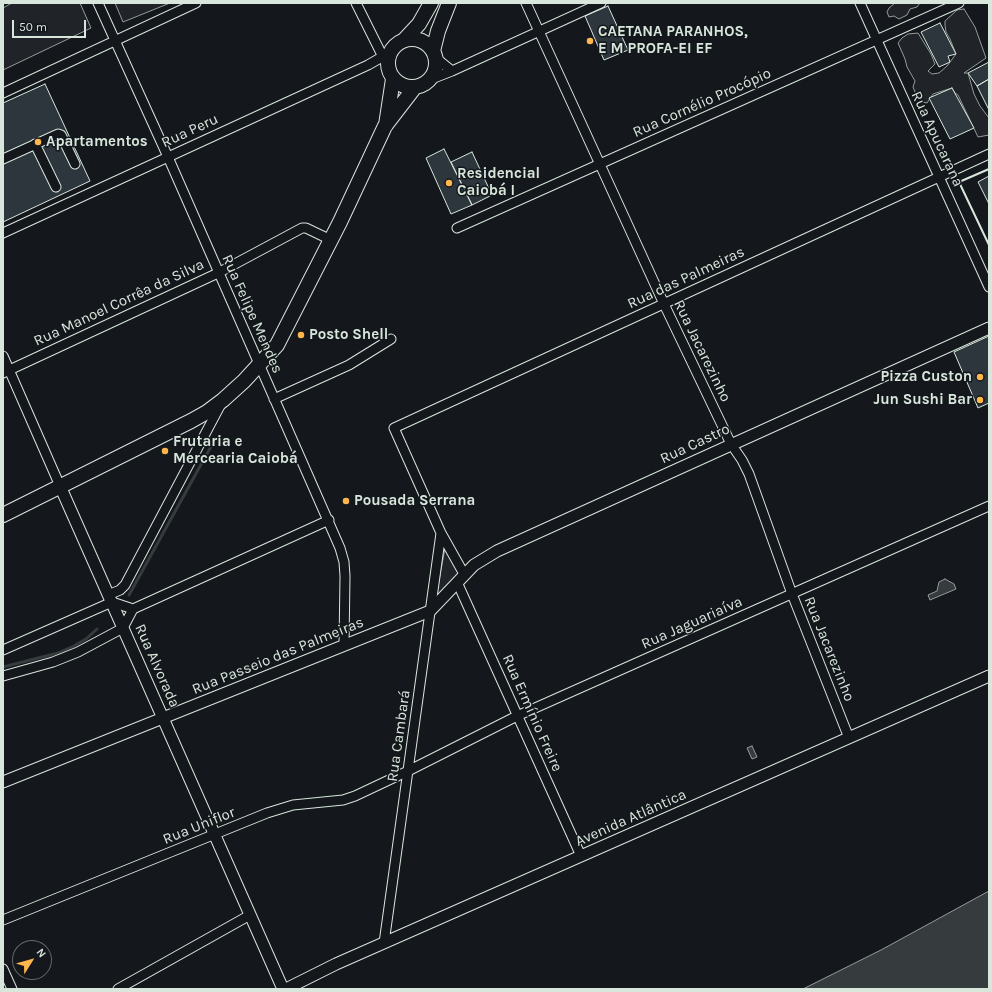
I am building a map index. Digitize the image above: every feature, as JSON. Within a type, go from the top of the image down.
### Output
[{"type":"main road","points":[[386,126],[389,63],[394,46],[405,39],[419,24],[431,3]]},
{"type":"main road","points":[[434,55],[438,31],[449,3]]},
{"type":"main road","points":[[389,63],[400,84],[407,87],[422,85],[429,80],[433,74],[436,66],[434,55],[428,44],[413,38],[405,39]]},
{"type":"main road","points":[[3,515],[191,421],[207,412],[223,400],[244,381],[277,345],[331,240],[386,126],[415,87]]},
{"type":"street","name":"Rua Felipe Mendes","points":[[98,3],[168,157],[218,273],[329,520],[340,548],[344,562],[345,576],[344,645]]},
{"type":"street","points":[[3,93],[196,3]]},
{"type":"street","points":[[356,3],[375,44],[383,50],[389,63],[382,67],[368,65]]},
{"type":"street","name":"Rua Jacarezinho","points":[[526,3],[664,304],[731,444],[742,460],[749,474],[792,594],[849,738]]},
{"type":"street","points":[[429,80],[601,3]]},
{"type":"street","name":"Rua Apucarana","points":[[860,3],[989,286]]},
{"type":"street","name":"Rua Cornélio Procópio","points":[[457,228],[958,3]]},
{"type":"street","points":[[434,55],[452,71]]},
{"type":"street","name":"Rua Peru","points":[[3,233],[368,65],[389,63]]},
{"type":"street","points":[[3,158],[54,135],[61,135],[75,164]]},
{"type":"street","points":[[35,144],[56,187]]},
{"type":"street","name":"Rua das Palmeiras","points":[[394,428],[989,154]]},
{"type":"street","name":"Rua Manoel Corrêa da Silva","points":[[6,371],[218,273],[302,228],[306,228],[331,240]]},
{"type":"street","name":"Rua Castro","points":[[430,611],[461,578],[484,558],[731,444],[989,328]]},
{"type":"street","points":[[274,399],[348,365],[391,339]]},
{"type":"street","name":"Rua Alvorada","points":[[3,356],[6,371],[60,486],[283,989]]},
{"type":"street","points":[[3,650],[110,598],[125,585],[223,400]]},
{"type":"street","name":"Rua Ermínio Freire","points":[[394,428],[461,578],[517,716],[581,856]]},
{"type":"street","name":"Rua Jaguariaíva","points":[[408,772],[517,716],[989,506]]},
{"type":"street","points":[[3,676],[67,657],[123,628],[133,609],[329,520]]},
{"type":"street","name":"Rua Cambará","points":[[384,943],[441,533]]},
{"type":"street","points":[[110,598],[133,609]]},
{"type":"street","name":"Rua Passeio das Palmeiras","points":[[3,782],[430,611]]},
{"type":"street","name":"Avenida Atlântica","points":[[286,989],[336,964],[989,676]]},
{"type":"street","name":"Rua Uniflor","points":[[3,920],[280,808],[293,805],[342,800],[408,772]]},
{"type":"street","points":[[118,989],[250,915]]},
{"type":"street","points":[[3,970],[12,989]]},
{"type":"shaded area","points":[[12,3],[80,3],[91,28],[3,70],[3,8]]},
{"type":"shaded area","points":[[115,3],[170,3],[123,22]]},
{"type":"shaded area","points":[[895,3],[920,3],[917,7],[910,9],[907,15],[899,19],[894,16],[889,17],[887,12]]},
{"type":"shaded area","points":[[964,9],[975,27],[986,58],[964,73],[968,73],[974,94],[980,106],[989,118],[989,135],[978,137],[958,95],[952,88],[933,94],[927,103],[922,102],[915,92],[913,87],[915,81],[907,67],[898,43],[908,34],[918,33],[931,54],[935,64],[928,71],[932,74],[939,73],[947,66],[956,54],[946,32],[945,21],[957,10]]},
{"type":"shaded area","points":[[445,548],[459,573],[436,597]]},
{"type":"shaded area","points":[[945,579],[954,584],[956,589],[930,600],[928,595],[937,591],[939,582]]},
{"type":"shaded area","points":[[752,746],[757,757],[752,759],[747,748]]},
{"type":"shaded area","points":[[989,891],[989,989],[803,989],[881,950]]},
{"type":"building","points":[[608,6],[628,50],[604,60],[585,16]]},
{"type":"building","points":[[940,23],[956,54],[948,56],[950,62],[939,67],[921,32]]},
{"type":"building","points":[[989,62],[989,79],[977,86],[968,73]]},
{"type":"building","points":[[989,79],[989,110],[977,86]]},
{"type":"building","name":"Apartamentos","points":[[45,84],[90,181],[3,222],[3,103]]},
{"type":"building","points":[[952,88],[974,128],[950,139],[929,98]]},
{"type":"building","name":"Residencial Caiobá I","points":[[444,149],[472,205],[451,214],[426,158]]},
{"type":"building","points":[[472,152],[492,195],[472,205],[451,162]]},
{"type":"building","points":[[989,176],[989,204],[978,182]]},
{"type":"building","points":[[989,336],[989,403],[978,408],[954,352]]},
{"type":"waterway","points":[[129,595],[214,441]]},
{"type":"waterway","points":[[3,667],[58,653],[86,639],[97,629]]},
{"type":"wall","points":[[989,169],[959,182],[989,245]]},
{"type":"place","name":"CAETANA PARANHOS, E M PROFA-EI EF","points":[[590,41]]},
{"type":"place","name":"Apartamentos","points":[[38,142]]},
{"type":"place","name":"Residencial Caiobá I","points":[[449,183]]},
{"type":"place","name":"Posto Shell","points":[[301,335]]},
{"type":"place","name":"Pizza Custon","points":[[980,377]]},
{"type":"place","name":"Jun Sushi Bar","points":[[980,400]]},
{"type":"place","name":"Frutaria e Mercearia Caiobá","points":[[165,451]]},
{"type":"place","name":"Pousada Serrana","points":[[346,501]]}]
